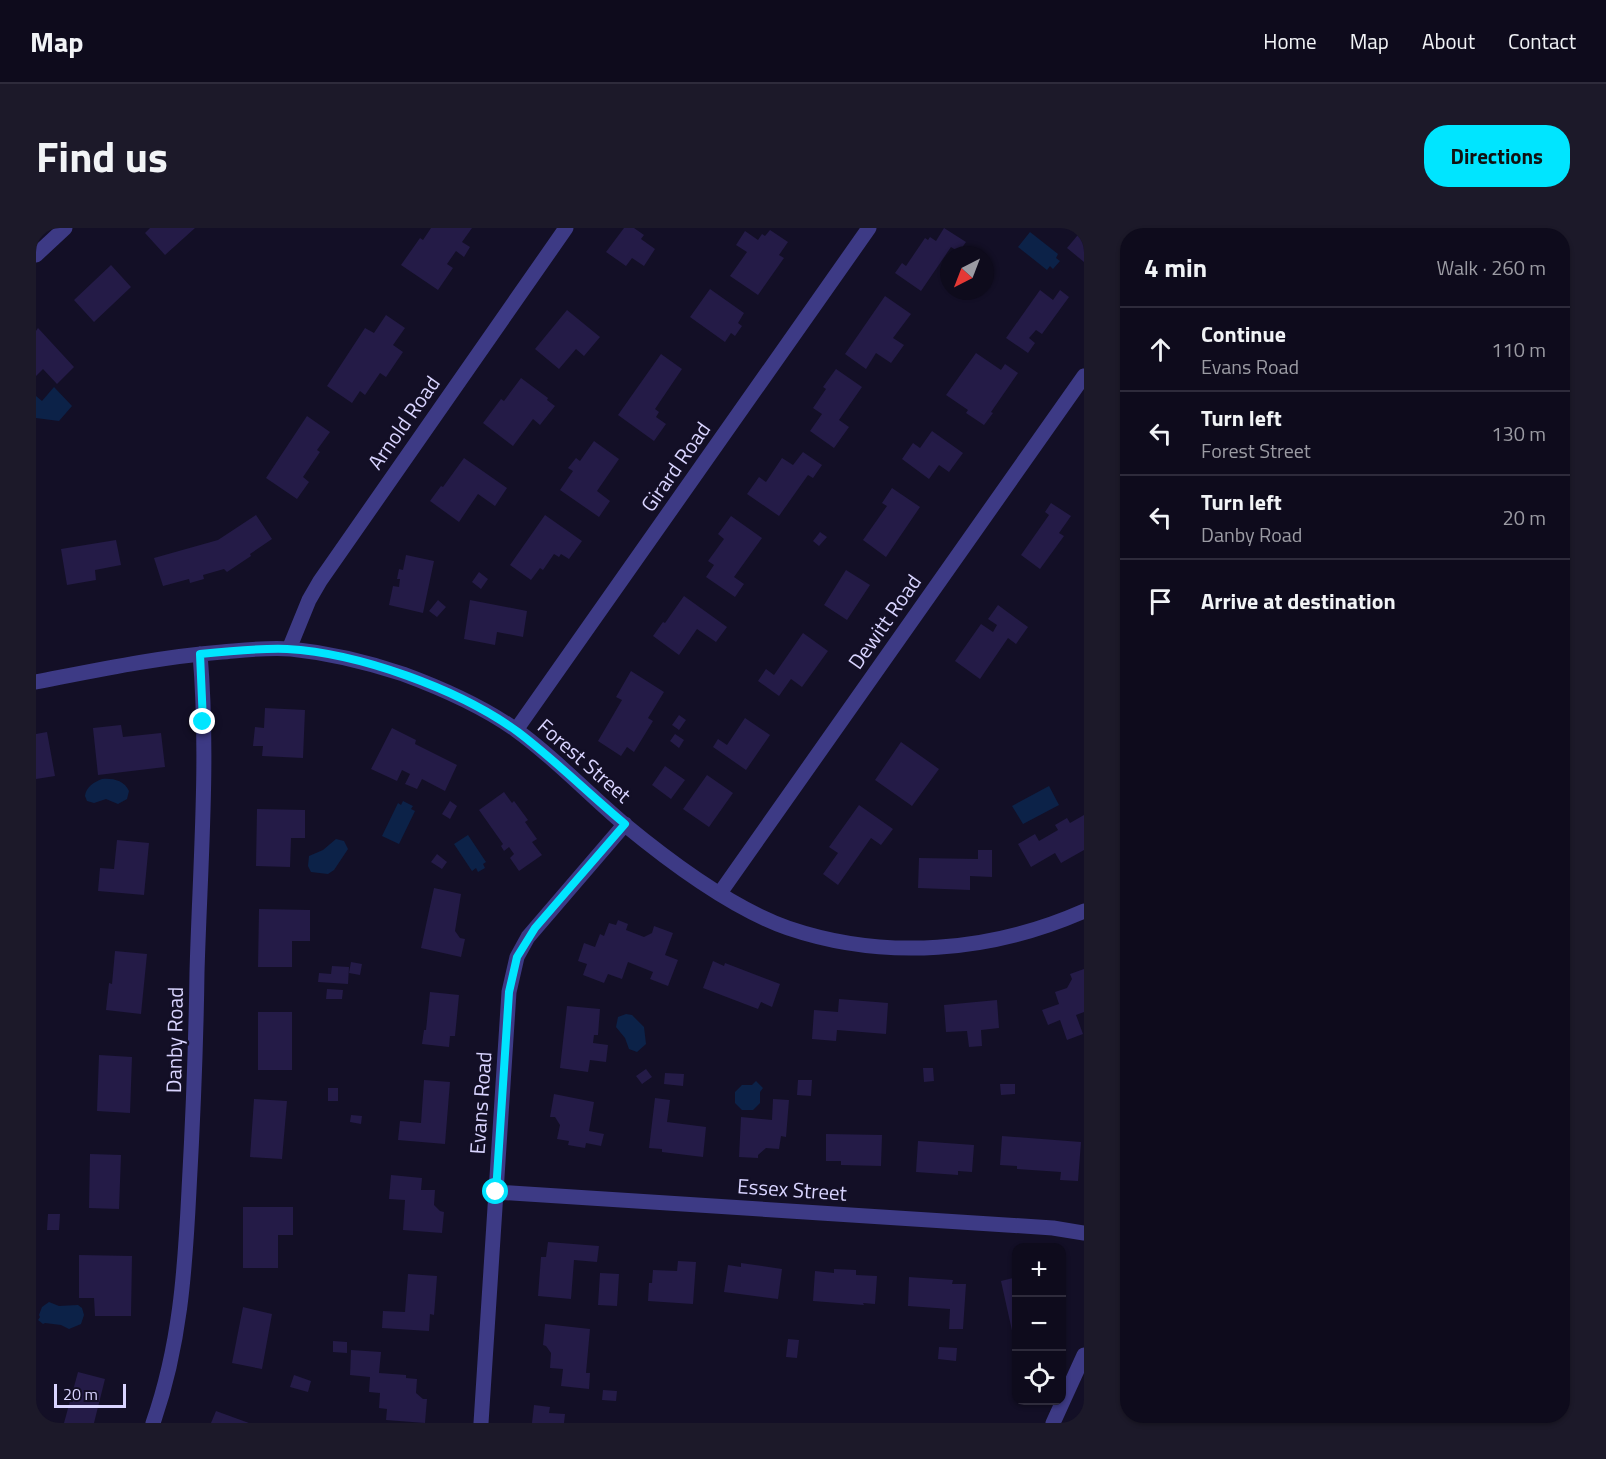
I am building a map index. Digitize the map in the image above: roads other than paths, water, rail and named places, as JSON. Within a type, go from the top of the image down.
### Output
[{"type":"street","points":[[36,255],[65,228]]},
{"type":"street","name":"Arnold Road","points":[[289,649],[309,600],[320,581],[566,228]]},
{"type":"street","name":"Girard Road","points":[[516,730],[869,228]]},
{"type":"street","name":"Dewitt Road","points":[[720,893],[1084,376]]},
{"type":"street","name":"Forest Street","points":[[36,682],[165,657],[267,649],[289,649],[332,655],[402,674],[457,697],[516,730],[625,824],[670,859],[744,908],[787,927],[836,940],[891,948],[923,949],[973,945],[1044,927],[1084,911]]},
{"type":"street","name":"Danby Road","points":[[153,1423],[173,1353],[185,1268],[194,1109],[201,841],[203,722],[200,654]]},
{"type":"street","name":"Evans Road","points":[[481,1423],[509,992],[517,957],[535,928],[625,824]]},
{"type":"street","name":"Essex Street","points":[[496,1192],[1041,1227],[1084,1233]]},
{"type":"street","points":[[1053,1423],[1084,1355]]},
{"type":"water","points":[[1030,232],[1058,254],[1056,258],[1060,261],[1053,269],[1050,266],[1047,270],[1018,247]]},
{"type":"water","points":[[54,387],[72,406],[59,421],[36,418],[36,396],[42,401]]},
{"type":"water","points":[[102,779],[114,779],[124,784],[129,791],[127,799],[118,804],[106,799],[94,803],[87,801],[85,796],[89,787]]},
{"type":"water","points":[[1049,786],[1059,805],[1023,824],[1012,806]]},
{"type":"water","points":[[403,801],[413,806],[411,809],[415,811],[399,844],[382,836],[398,803],[401,805]]},
{"type":"water","points":[[468,835],[486,862],[483,864],[485,868],[478,872],[476,868],[472,871],[454,844]]},
{"type":"water","points":[[336,839],[344,841],[348,849],[334,870],[328,874],[311,872],[308,866],[309,856],[323,850]]},
{"type":"water","points":[[626,1014],[632,1015],[644,1027],[646,1044],[637,1052],[629,1049],[625,1038],[616,1027],[618,1017]]},
{"type":"water","points":[[756,1081],[763,1088],[760,1092],[760,1103],[753,1110],[742,1110],[735,1103],[735,1092],[742,1085],[752,1085]]},
{"type":"water","points":[[49,1302],[59,1306],[78,1305],[82,1308],[84,1315],[81,1324],[69,1329],[61,1325],[43,1324],[38,1320],[39,1315],[42,1307]]}]
